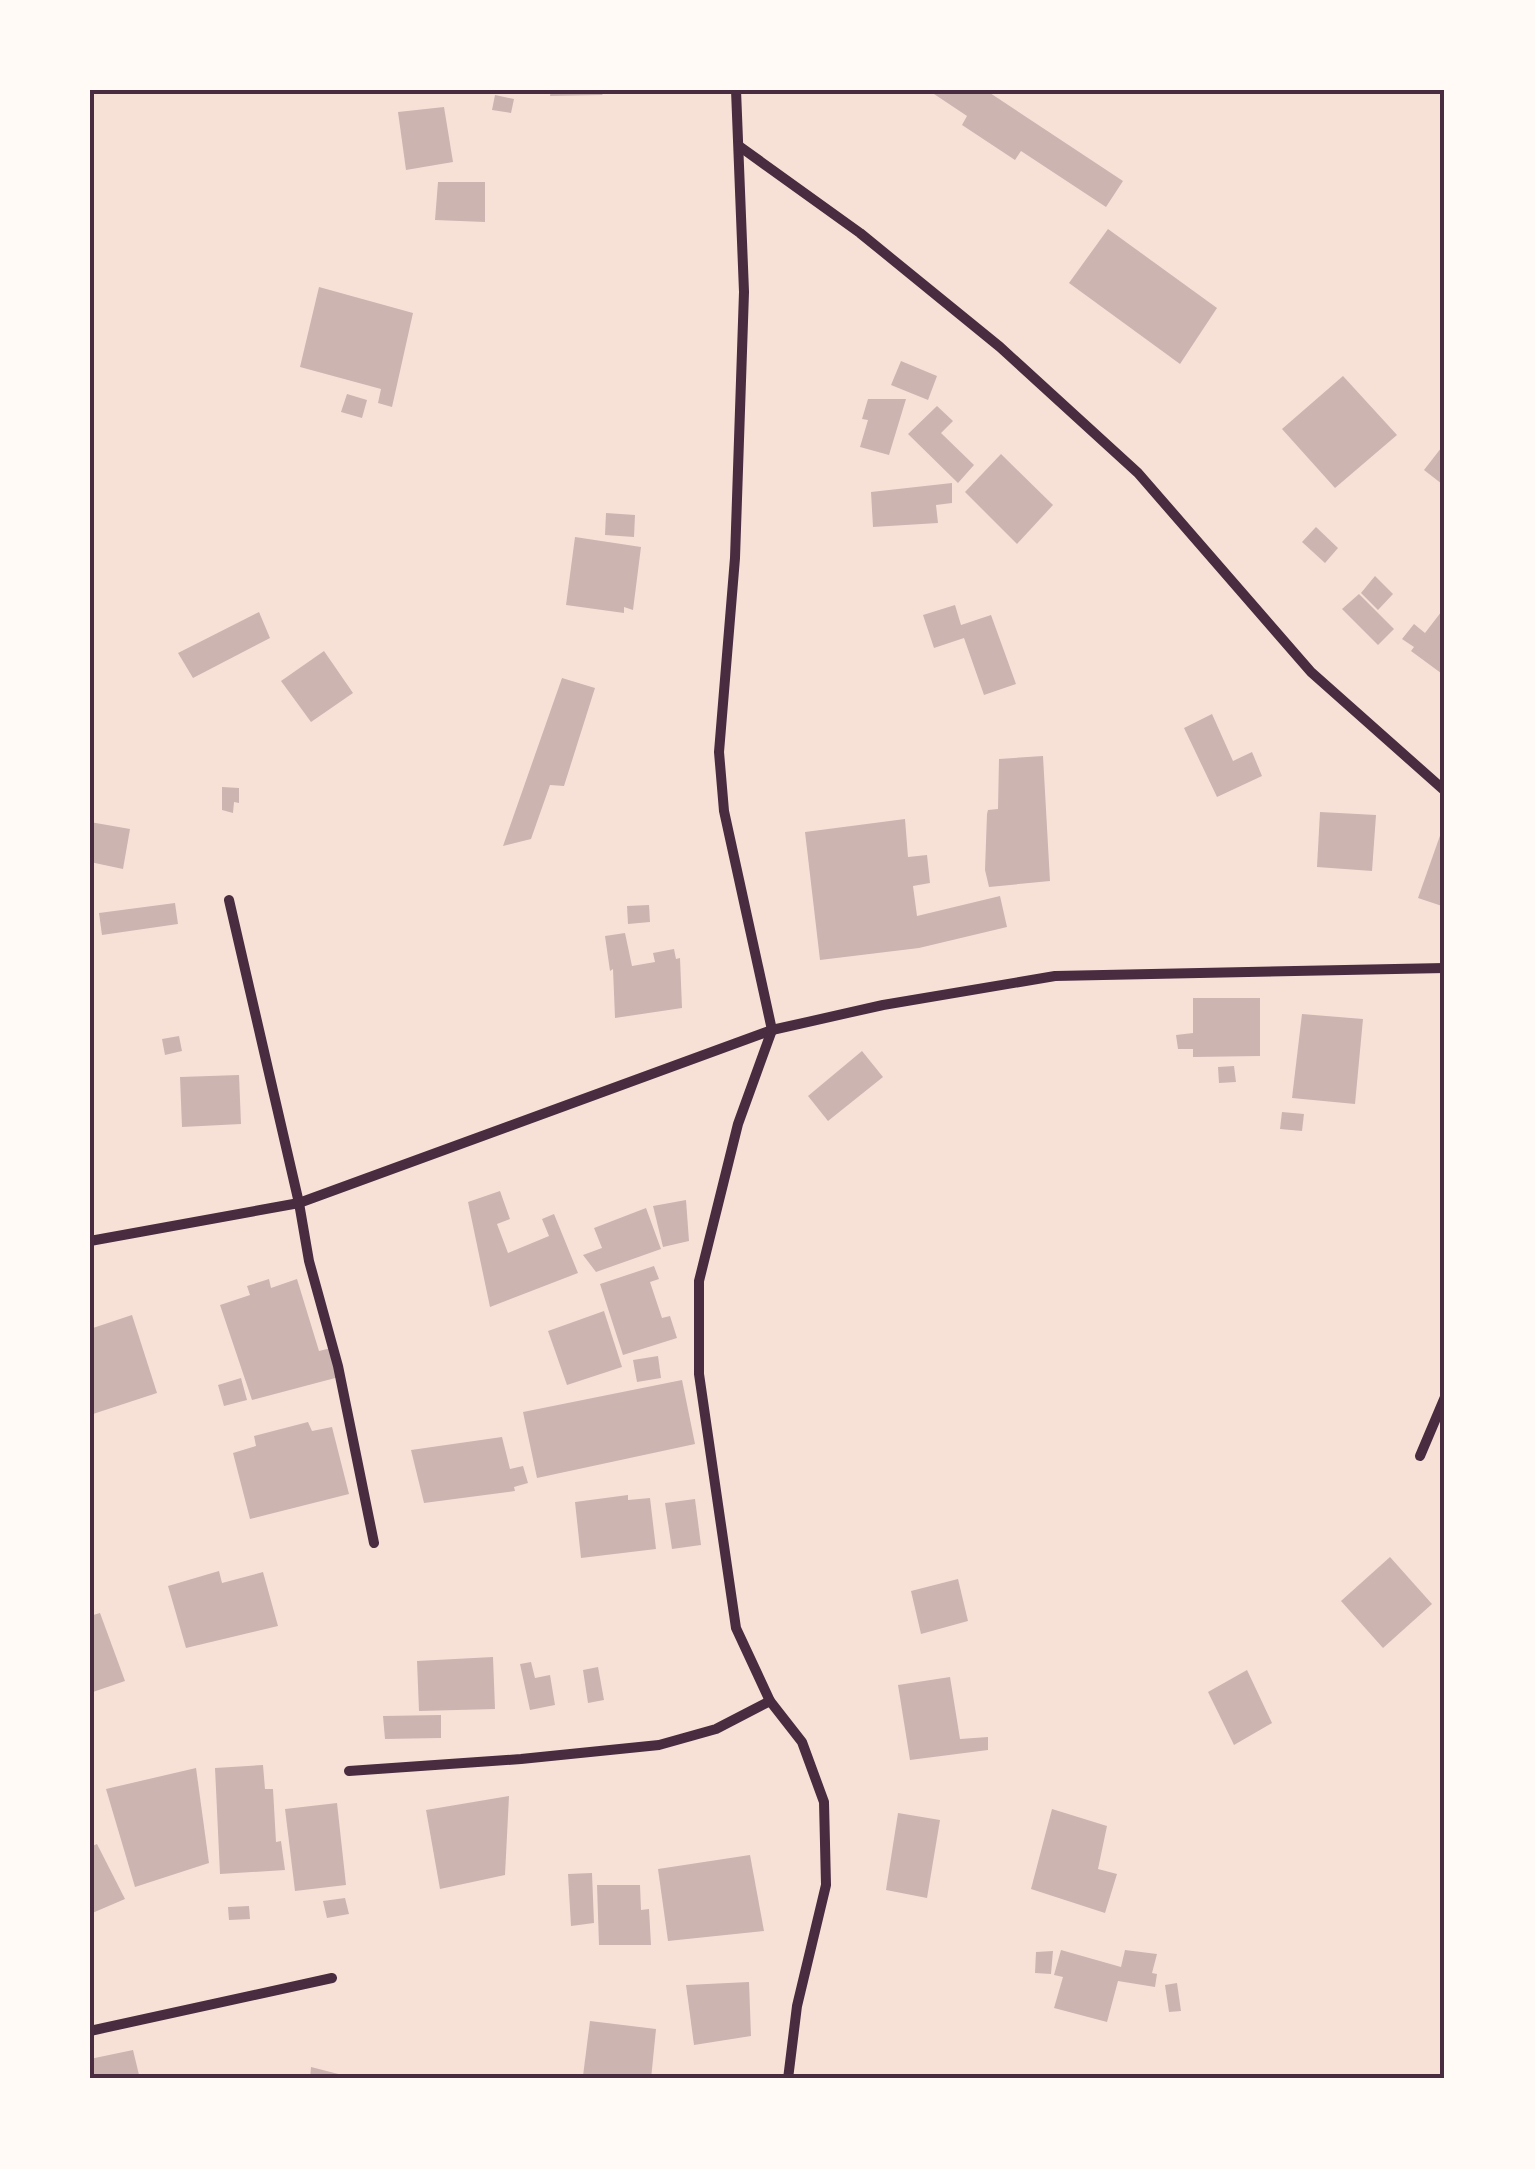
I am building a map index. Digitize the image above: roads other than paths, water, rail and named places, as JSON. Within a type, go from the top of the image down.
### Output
[{"type":"street","points":[[736,90],[744,292],[735,558],[719,752],[724,811],[772,1030],[738,1124],[699,1280],[699,1374],[736,1628],[770,1701],[802,1742],[824,1802],[826,1886],[797,2006],[788,2079]]},
{"type":"street","points":[[739,146],[860,233],[1056,397],[1138,473],[1310,672],[1445,791]]},
{"type":"street","points":[[229,900],[309,1261],[338,1366],[374,1543]]},
{"type":"street","points":[[90,1241],[299,1203],[772,1030],[883,1005],[1055,976],[1445,968]]},
{"type":"street","points":[[1420,1456],[1445,1397]]},
{"type":"street","points":[[349,1771],[659,1745],[716,1730],[770,1701]]},
{"type":"street","points":[[90,2030],[332,1978]]}]
